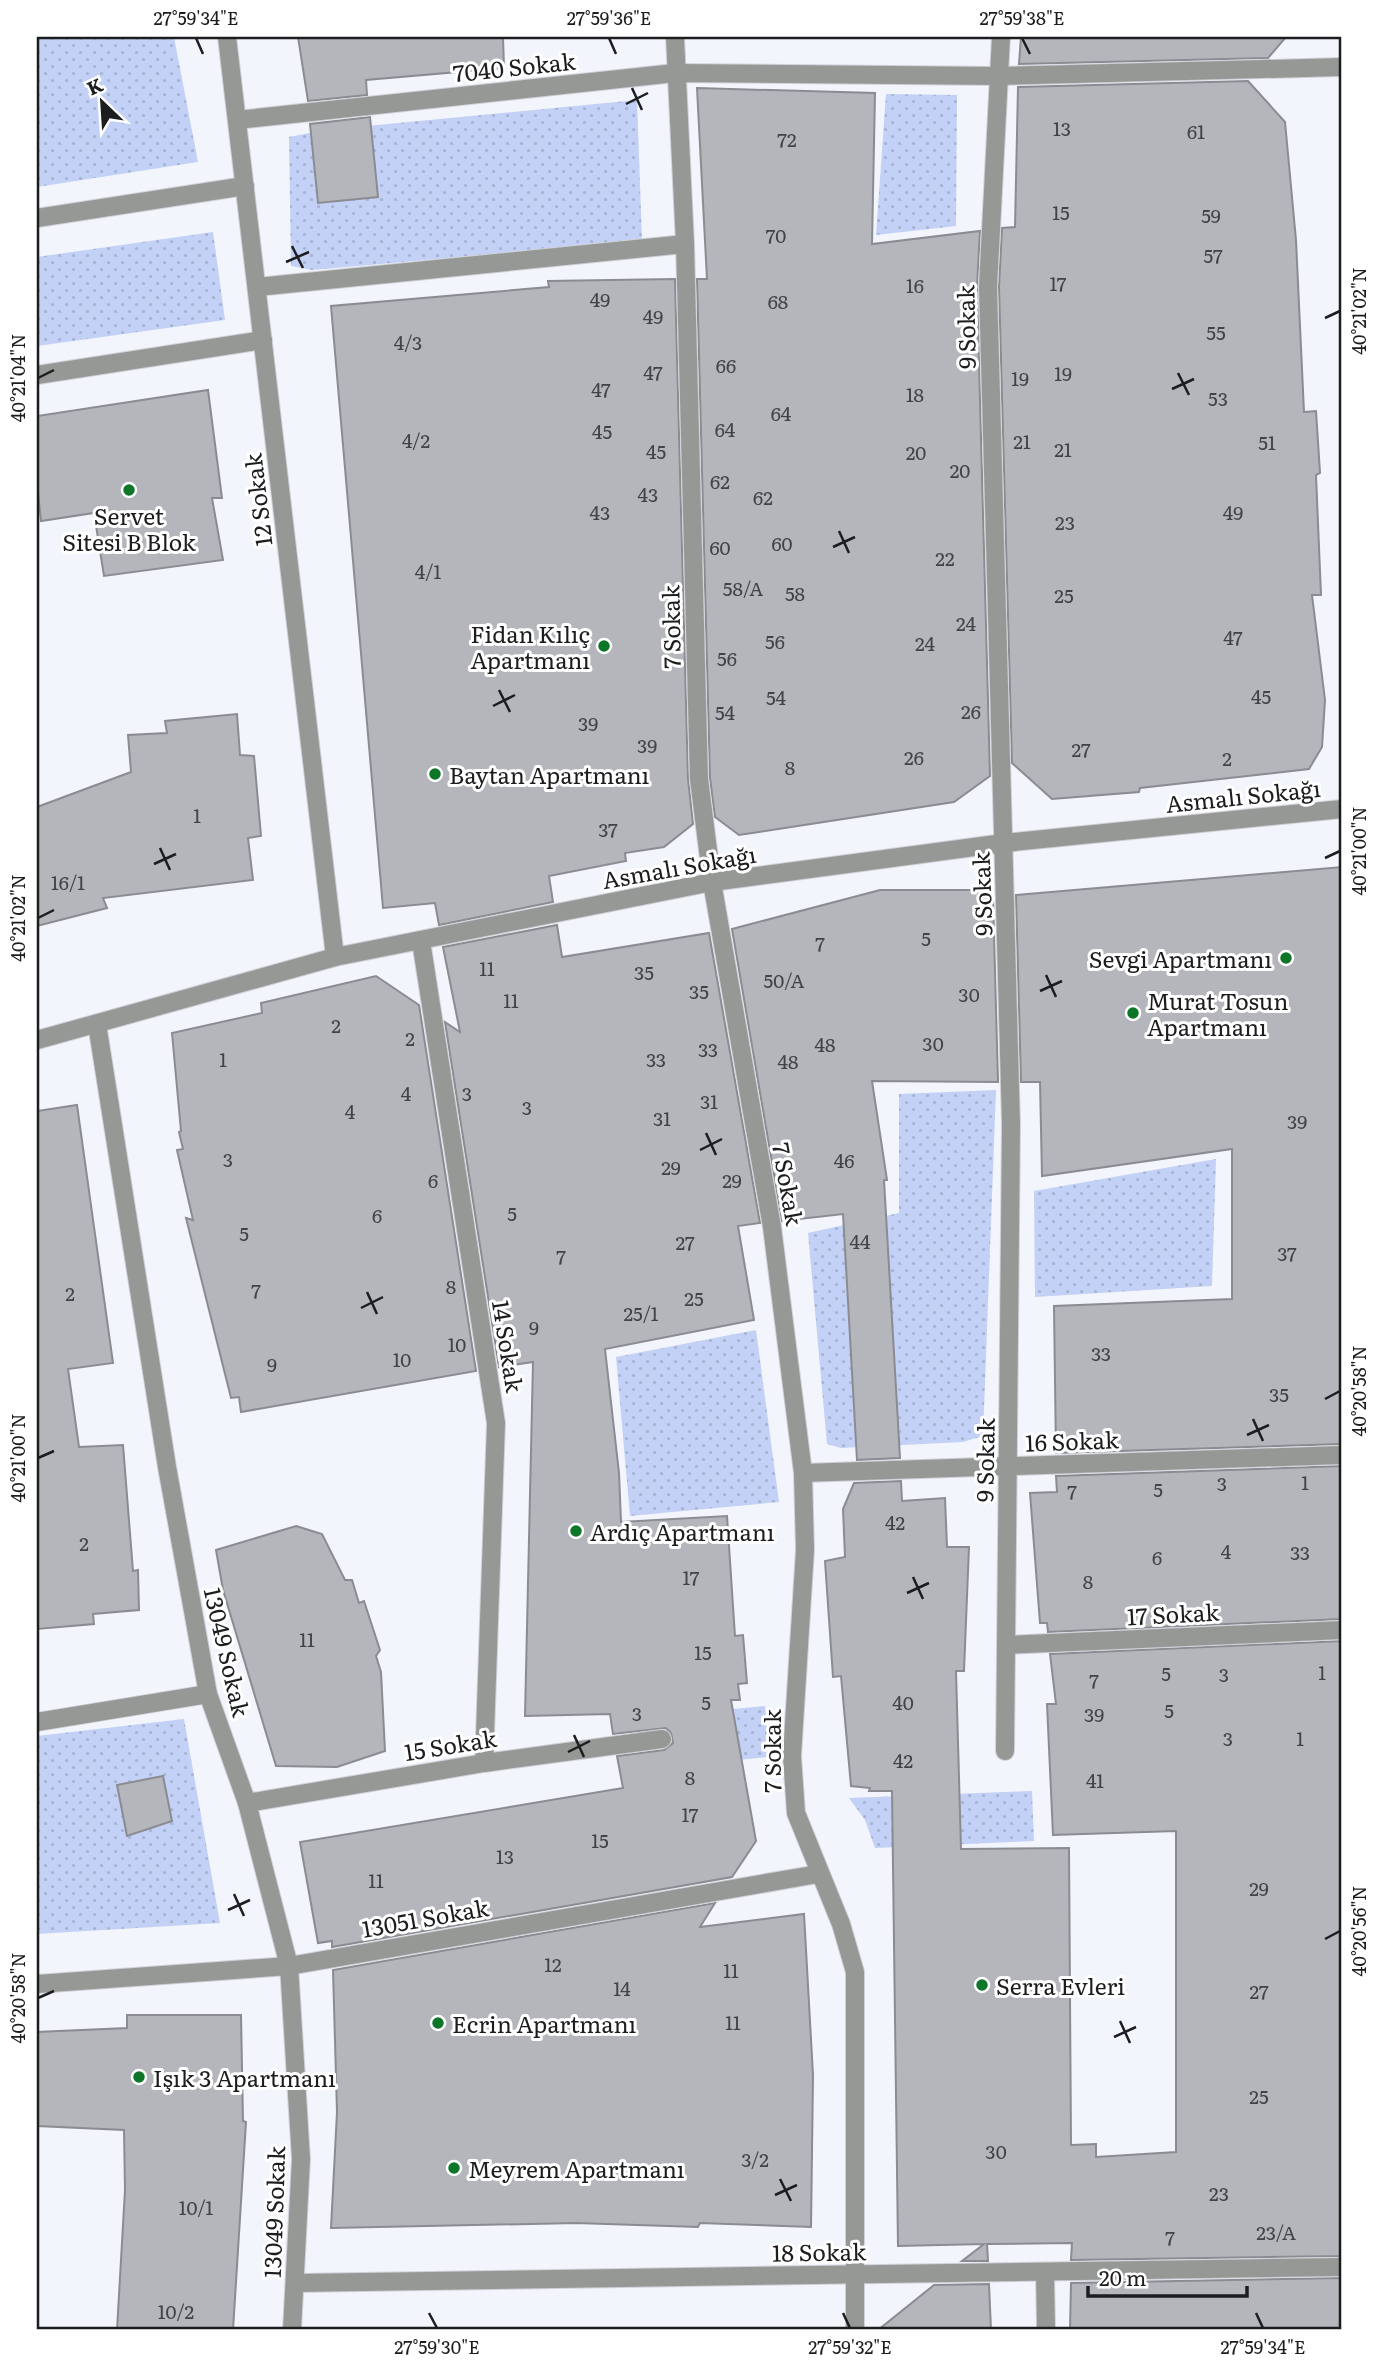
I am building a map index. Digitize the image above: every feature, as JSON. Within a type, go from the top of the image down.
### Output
[{"type":"street","name":"12 Sokak","points":[[227,37],[335,957]]},
{"type":"street","name":"7 Sokak","points":[[675,37],[685,244],[699,779],[712,882],[772,1227],[803,1473],[805,1550],[792,1756],[796,1813],[818,1874],[841,1924],[855,1972],[855,2330]]},
{"type":"street","name":"9 Sokak","points":[[1001,37],[988,287],[1012,1124],[1005,1751]]},
{"type":"street","name":"7040 Sokak","points":[[237,120],[675,73],[1000,76],[1342,67]]},
{"type":"street","points":[[37,218],[245,186]]},
{"type":"street","points":[[257,287],[685,244]]},
{"type":"street","points":[[37,375],[263,340]]},
{"type":"street","name":"Asmalı Sokağı","points":[[37,1040],[335,957],[712,882],[1004,843],[1342,810]]},
{"type":"street","name":"14 Sokak","points":[[421,941],[496,1423],[484,1763]]},
{"type":"street","name":"13049 Sokak","points":[[97,1024],[167,1467],[208,1694],[247,1803],[289,1966],[301,2159],[292,2330]]},
{"type":"street","name":"16 Sokak","points":[[803,1473],[1342,1455]]},
{"type":"street","name":"17 Sokak","points":[[1006,1645],[1342,1630]]},
{"type":"street","points":[[37,1722],[208,1694]]},
{"type":"street","name":"15 Sokak","points":[[247,1803],[484,1763],[662,1739]]},
{"type":"street","name":"13051 Sokak","points":[[37,1984],[289,1966],[818,1874]]},
{"type":"street","name":"18 Sokak","points":[[296,2283],[1342,2267]]},
{"type":"street","points":[[1045,2272],[1045,2330]]},
{"type":"shaded area","points":[[37,37],[174,37],[198,162],[37,187]]},
{"type":"shaded area","points":[[886,94],[957,95],[956,226],[876,235]]},
{"type":"shaded area","points":[[637,100],[642,241],[312,270],[291,266],[289,137],[325,130]]},
{"type":"shaded area","points":[[213,232],[225,320],[37,346],[37,257]]},
{"type":"shaded area","points":[[996,1090],[983,1436],[963,1442],[841,1448],[827,1444],[808,1233],[899,1213],[899,1094]]},
{"type":"shaded area","points":[[1216,1159],[1212,1286],[1035,1297],[1034,1191]]},
{"type":"shaded area","points":[[756,1330],[779,1502],[630,1516],[616,1357]]},
{"type":"shaded area","points":[[765,1706],[769,1757],[668,1766],[664,1716]]},
{"type":"shaded area","points":[[184,1719],[220,1923],[37,1934],[37,1736]]},
{"type":"shaded area","points":[[1032,1791],[1034,1841],[875,1848],[865,1820],[849,1798]]},
{"type":"building","points":[[298,37],[503,37],[504,68],[366,80],[367,95],[308,101]]},
{"type":"building","points":[[1021,37],[1286,37],[1268,58],[1019,64]]},
{"type":"building","points":[[1248,81],[1285,122],[1296,240],[1304,412],[1316,411],[1320,473],[1316,475],[1321,595],[1312,595],[1325,700],[1322,747],[1309,769],[1140,788],[1139,792],[1052,799],[1012,763],[999,287],[1002,228],[1015,227],[1018,87]]},
{"type":"building","points":[[697,88],[875,93],[872,244],[980,231],[977,287],[990,776],[954,802],[739,835],[715,817],[710,778],[697,279],[707,279]]},
{"type":"building","points":[[370,117],[378,197],[318,203],[310,124]]},
{"type":"building","points":[[675,279],[688,779],[693,824],[664,847],[625,853],[626,861],[549,876],[553,902],[439,925],[435,903],[383,908],[331,306],[549,287],[548,281]]},
{"type":"building","name":"Servet Sitesi B Blok","points":[[208,390],[222,498],[212,498],[223,560],[104,576],[94,513],[41,521],[37,483],[37,416]]},
{"type":"building","points":[[237,714],[240,755],[254,756],[261,836],[248,838],[253,880],[103,898],[107,908],[37,926],[37,807],[131,772],[128,735],[167,733],[165,721]]},
{"type":"building","points":[[1342,867],[1342,1444],[1056,1453],[1054,1306],[1232,1299],[1232,1149],[1042,1176],[1040,1082],[1021,1082],[1016,895]]},
{"type":"building","points":[[880,890],[978,890],[978,898],[993,897],[998,1082],[872,1081],[887,1180],[884,1180],[900,1458],[857,1460],[843,1214],[782,1221],[732,929]]},
{"type":"building","points":[[557,925],[562,957],[709,933],[760,1223],[738,1226],[754,1320],[605,1349],[619,1473],[621,1522],[727,1516],[735,1636],[743,1635],[747,1683],[738,1684],[740,1700],[731,1700],[756,1841],[732,1877],[332,1947],[332,1941],[318,1943],[300,1842],[623,1788],[617,1756],[664,1750],[673,1743],[671,1733],[666,1728],[613,1734],[610,1714],[525,1716],[533,1362],[499,1367],[445,1022],[460,1032],[443,947]]},
{"type":"building","points":[[376,976],[419,1005],[476,1371],[241,1412],[239,1397],[231,1398],[186,1218],[193,1220],[177,1150],[183,1149],[179,1132],[172,1033],[262,1013],[261,1003]]},
{"type":"building","points":[[77,1105],[113,1363],[68,1369],[79,1447],[123,1445],[133,1571],[138,1570],[139,1610],[93,1614],[94,1624],[37,1629],[37,1111]]},
{"type":"building","points":[[1342,1466],[1342,1619],[1048,1632],[1047,1623],[1040,1623],[1030,1493],[1057,1492],[1056,1476]]},
{"type":"building","points":[[901,1481],[902,1501],[945,1498],[947,1547],[969,1547],[964,1671],[956,1671],[961,1849],[1069,1848],[1071,2145],[1096,2144],[1096,2157],[1176,2152],[1176,1831],[1053,1835],[1047,1704],[1056,1704],[1050,1654],[1342,1641],[1342,2256],[1071,2260],[1072,2243],[987,2244],[988,2261],[962,2261],[984,2244],[898,2246],[892,1791],[869,1791],[870,1788],[851,1786],[841,1676],[833,1677],[825,1561],[845,1557],[843,1509],[854,1483]]},
{"type":"building","points":[[296,1526],[322,1534],[345,1580],[352,1580],[359,1603],[364,1601],[380,1650],[376,1656],[381,1672],[385,1751],[337,1767],[276,1766],[223,1590],[216,1550]]},
{"type":"building","points":[[163,1776],[172,1821],[127,1836],[117,1785]]},
{"type":"building","points":[[715,1903],[700,1927],[804,1914],[813,2075],[811,2227],[700,2223],[698,2227],[576,2223],[331,2228],[337,2112],[333,1970]]},
{"type":"building","points":[[127,2015],[241,2015],[243,2121],[246,2122],[233,2330],[117,2330],[125,2190],[124,2130],[37,2126],[37,2032],[127,2028]]},
{"type":"building","points":[[1342,2278],[1342,2330],[1070,2330],[1071,2283]]},
{"type":"building","points":[[989,2284],[991,2330],[878,2330],[934,2285]]},
{"type":"place","name":"Servet Sitesi B Blok","points":[[129,490]]},
{"type":"place","name":"Fidan Kılıç Apartmanı","points":[[604,646]]},
{"type":"place","name":"Baytan Apartmanı","points":[[435,774]]},
{"type":"place","name":"Sevgi Apartmanı","points":[[1286,958]]},
{"type":"place","name":"Murat Tosun Apartmanı","points":[[1133,1013]]},
{"type":"place","name":"Ardıç Apartmanı","points":[[576,1531]]},
{"type":"place","name":"Serra Evleri","points":[[982,1985]]},
{"type":"place","name":"Ecrin Apartmanı","points":[[438,2023]]},
{"type":"place","name":"Işık 3 Apartmanı","points":[[139,2077]]},
{"type":"place","name":"Meyrem Apartmanı","points":[[454,2168]]}]
